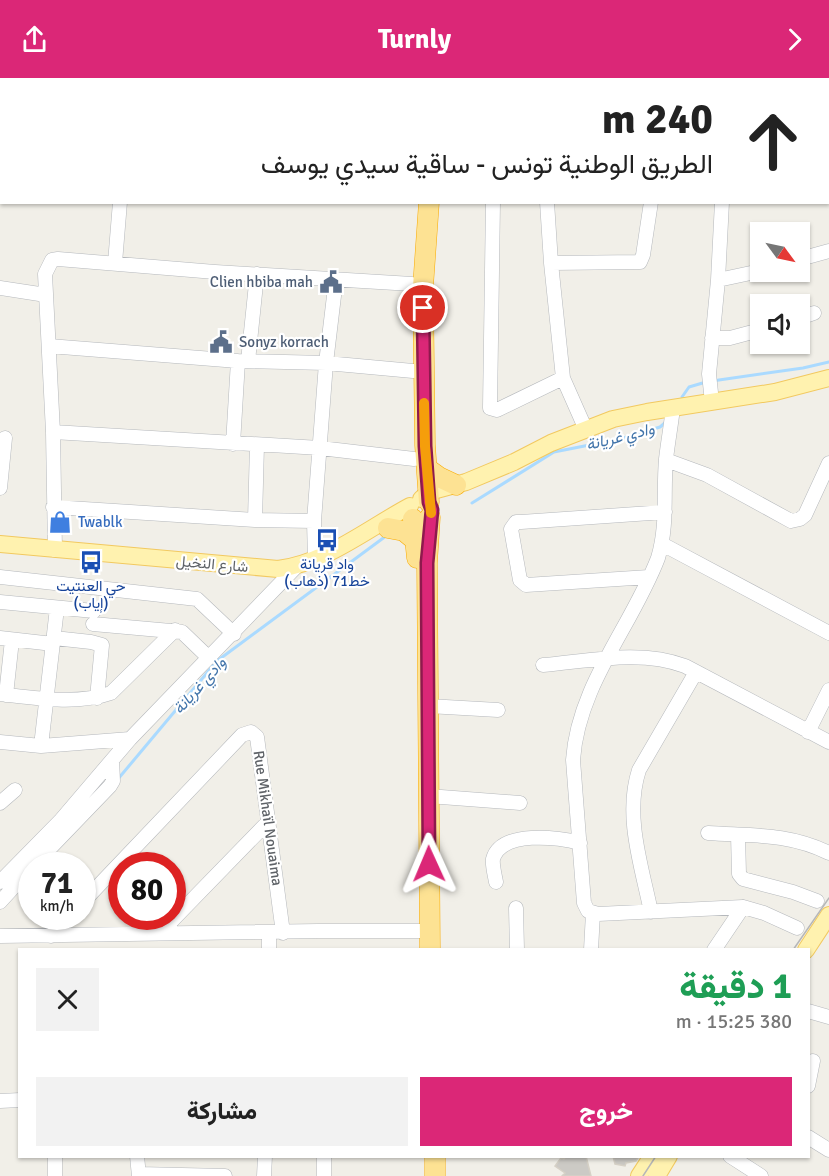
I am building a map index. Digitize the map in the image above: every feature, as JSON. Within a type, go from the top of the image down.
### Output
[{"type":"highway","points":[[417,204],[412,284],[413,371],[427,563],[426,940]]},
{"type":"highway","points":[[421,464],[425,446],[423,287],[429,204]]},
{"type":"highway","points":[[421,464],[439,477],[461,484]]},
{"type":"highway","points":[[423,506],[415,540],[418,569],[426,940]]},
{"type":"highway","points":[[388,528],[404,531],[415,540]]},
{"type":"highway","points":[[427,1158],[427,1176]]},
{"type":"highway","points":[[435,1158],[435,1176]]},
{"type":"main road","points":[[358,537],[388,528],[461,484],[514,462],[551,443],[613,419],[674,408],[712,395],[775,392],[829,378]]},
{"type":"main road","name":"شارع النخيل","points":[[0,544],[263,569],[297,566],[423,506]]},
{"type":"main road","points":[[807,948],[829,915]]},
{"type":"main road","points":[[651,1171],[667,1158]]},
{"type":"street","points":[[115,263],[120,204]]},
{"type":"street","points":[[493,204],[490,408],[497,410],[563,378]]},
{"type":"street","points":[[547,204],[563,378],[586,430]]},
{"type":"street","points":[[551,263],[640,262],[651,204]]},
{"type":"street","points":[[712,395],[709,374],[718,280],[722,204]]},
{"type":"street","points":[[810,257],[829,251]]},
{"type":"street","points":[[55,550],[53,432],[45,274],[52,260],[412,284]]},
{"type":"street","points":[[718,280],[750,273]]},
{"type":"street","points":[[233,444],[257,274]]},
{"type":"street","points":[[315,559],[314,521],[326,363],[336,279]]},
{"type":"street","points":[[0,288],[46,295]]},
{"type":"street","points":[[810,314],[814,313]]},
{"type":"street","points":[[712,338],[730,338],[750,333]]},
{"type":"street","points":[[49,346],[243,361],[326,363],[413,371]]},
{"type":"street","points":[[674,408],[666,460],[662,544],[655,568],[584,704],[574,747],[573,760],[585,909],[593,914],[743,908],[764,913],[797,928]]},
{"type":"street","points":[[53,432],[320,448],[421,464]]},
{"type":"street","points":[[0,488],[5,438]]},
{"type":"street","points":[[255,520],[257,445]]},
{"type":"street","points":[[666,460],[707,475],[791,521],[805,515],[829,463]]},
{"type":"street","points":[[53,507],[255,520],[314,521]]},
{"type":"street","points":[[649,578],[526,585],[520,580],[512,529],[516,522],[665,512]]},
{"type":"street","points":[[662,544],[829,633]]},
{"type":"street","points":[[2,878],[60,821],[130,739],[297,566]]},
{"type":"street","points":[[0,577],[197,599],[234,633]]},
{"type":"street","points":[[91,642],[96,587]]},
{"type":"street","points":[[0,602],[57,608],[93,618],[175,630],[186,634],[209,658]]},
{"type":"street","points":[[40,746],[57,608]]},
{"type":"street","points":[[97,698],[102,647],[99,643],[6,639],[3,695],[47,699],[97,698],[118,688],[175,630]]},
{"type":"street","points":[[543,665],[654,657],[671,660],[829,742]]},
{"type":"street","points":[[651,912],[634,828],[636,780],[639,770],[696,672]]},
{"type":"street","points":[[808,732],[829,690]]},
{"type":"street","points":[[428,706],[498,710]]},
{"type":"street","name":"Rue Mikhaïl Nouaima","points":[[96,888],[246,732],[254,732],[257,737],[267,823],[276,933],[270,948]]},
{"type":"street","points":[[0,742],[40,746],[130,739]]},
{"type":"street","points":[[46,852],[110,786],[113,776],[112,760]]},
{"type":"street","points":[[0,803],[15,790]]},
{"type":"street","points":[[428,796],[520,803]]},
{"type":"street","points":[[160,933],[267,823]]},
{"type":"street","points":[[708,833],[785,837],[829,853]]},
{"type":"street","points":[[738,835],[739,874],[743,879],[817,901]]},
{"type":"street","points":[[496,882],[493,859],[505,845],[522,839],[541,837],[567,839],[580,843]]},
{"type":"street","points":[[0,902],[18,882]]},
{"type":"street","points":[[516,908],[517,948]]},
{"type":"street","points":[[715,948],[743,908]]},
{"type":"street","points":[[591,948],[593,914]]},
{"type":"street","points":[[51,936],[57,930]]},
{"type":"street","points":[[0,936],[51,936],[76,942],[160,933],[276,933],[426,940]]},
{"type":"street","points":[[810,1011],[829,1016]]},
{"type":"street","points":[[810,1076],[813,1061]]},
{"type":"street","points":[[0,1101],[18,1100]]},
{"type":"street","points":[[810,1138],[829,1150]]},
{"type":"street","points":[[55,1158],[55,1176]]},
{"type":"street","points":[[137,1158],[139,1175],[225,1176]]},
{"type":"street","points":[[264,1176],[265,1158]]},
{"type":"street","points":[[324,1158],[324,1176]]},
{"type":"street","points":[[733,1158],[761,1176]]},
{"type":"building","points":[[561,1158],[586,1158],[591,1176],[562,1176],[565,1173],[555,1166]]},
{"type":"building","points":[[614,1158],[638,1158],[636,1161],[626,1163],[625,1166],[615,1164]]},
{"type":"waterway","name":"وادي غريانة","points":[[712,381],[829,362]]},
{"type":"waterway","name":"وادي غريانة","points":[[682,397],[689,387],[706,382]]},
{"type":"waterway","name":"وادي غريانة","points":[[472,503],[554,452],[620,439],[660,427],[666,422]]},
{"type":"waterway","name":"وادي غريانة","points":[[118,779],[217,661],[386,536]]},
{"type":"tram line","points":[[794,948],[829,898]]},
{"type":"tram line","points":[[643,1176],[655,1158]]},
{"type":"slow traffic","points":[[424,403],[431,513]]},
{"type":"place","name":"Clien hbiba mah","points":[[331,282]]},
{"type":"place","name":"Sonyz korrach","points":[[221,342]]},
{"type":"place","name":"Twablk","points":[[60,522]]},
{"type":"place","name":"واد قريانة خط71 (ذهاب)","points":[[327,540]]},
{"type":"place","name":"حي العنتيت (إياب)","points":[[91,562]]},
{"type":"route","points":[[423,308],[425,446],[429,502],[432,510],[427,563],[429,864]]}]
